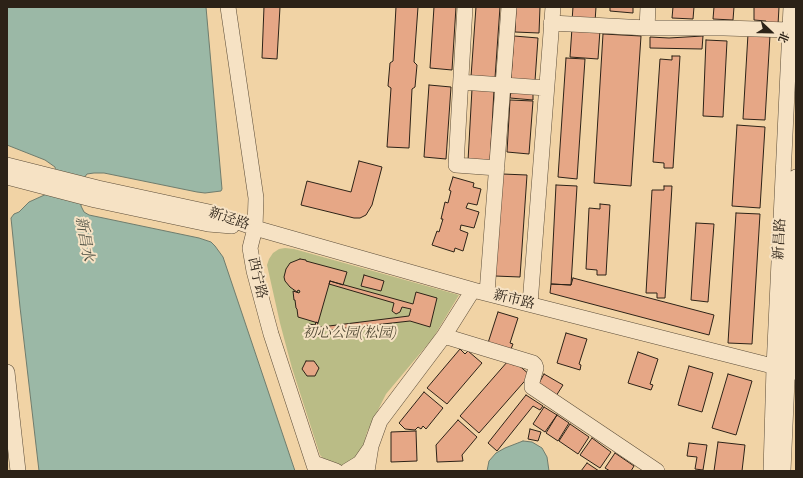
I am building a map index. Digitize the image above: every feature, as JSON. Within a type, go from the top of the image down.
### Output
[{"type":"street","name":"西宁路","points":[[228,7],[256,198],[255,228],[250,248],[254,271],[271,334],[315,467]]},
{"type":"street","points":[[465,7],[456,165],[496,168]]},
{"type":"street","points":[[367,471],[371,447],[376,430],[386,410],[480,291],[496,168],[509,7]]},
{"type":"street","points":[[530,304],[553,7]]},
{"type":"street","points":[[646,28],[648,7]]},
{"type":"street","name":"新昌路","points":[[783,471],[786,370],[790,7]]},
{"type":"street","points":[[551,23],[646,28],[789,30]]},
{"type":"street","points":[[461,82],[546,88]]},
{"type":"street","name":"新迳路","points":[[7,165],[32,177],[208,224],[255,228]]},
{"type":"street","name":"新迳路","points":[[7,177],[32,177]]},
{"type":"street","name":"新昌路","points":[[771,471],[786,370],[796,177]]},
{"type":"street","name":"新市路","points":[[255,228],[480,291],[786,370]]},
{"type":"street","points":[[444,336],[532,363],[536,368],[532,387],[657,471]]},
{"type":"street","points":[[7,372],[18,471]]},
{"type":"street","points":[[347,471],[360,463],[371,447]]},
{"type":"street","points":[[371,447],[374,471]]},
{"type":"street","points":[[315,467],[336,471]]},
{"type":"green space","name":"初心公园(松园)","points":[[279,249],[294,249],[459,295],[433,338],[386,394],[367,432],[362,450],[353,461],[338,467],[320,455],[292,368],[280,323],[267,265],[273,253]]},
{"type":"water","name":"新昌水","points":[[7,7],[206,7],[221,191],[205,193],[197,192],[104,173],[94,173],[87,174],[84,178],[81,206],[84,212],[89,215],[199,238],[211,242],[215,246],[223,257],[295,471],[39,471],[11,218],[29,202],[51,192],[56,173],[55,167],[45,160],[7,145]]},
{"type":"water","points":[[523,441],[532,442],[542,448],[547,457],[549,471],[487,471],[489,461],[496,453]]},
{"type":"building","points":[[264,7],[280,7],[277,59],[262,58]]},
{"type":"building","points":[[396,7],[418,7],[414,62],[417,65],[415,87],[412,89],[409,148],[387,147],[391,88],[388,86],[390,63],[393,61]]},
{"type":"building","points":[[434,7],[456,7],[452,70],[430,68]]},
{"type":"building","points":[[476,7],[500,7],[495,78],[471,77]]},
{"type":"building","points":[[516,7],[540,7],[539,33],[515,32]]},
{"type":"building","points":[[573,7],[596,7],[595,22],[572,21]]},
{"type":"building","points":[[610,7],[633,7],[633,13],[610,11]]},
{"type":"building","points":[[673,7],[694,7],[693,19],[672,18]]},
{"type":"building","points":[[714,7],[734,7],[733,20],[713,19]]},
{"type":"building","points":[[754,7],[779,7],[778,25],[766,24],[766,21],[754,20]]},
{"type":"building","points":[[572,28],[600,30],[598,59],[570,57]]},
{"type":"building","points":[[603,34],[641,36],[631,186],[594,183]]},
{"type":"building","points":[[748,34],[770,35],[765,120],[743,119]]},
{"type":"building","points":[[514,36],[538,38],[535,81],[511,79]]},
{"type":"building","points":[[703,36],[702,49],[650,48],[650,37],[669,38]]},
{"type":"building","points":[[706,40],[727,41],[723,117],[703,116]]},
{"type":"building","points":[[672,56],[680,56],[673,168],[664,168],[664,163],[653,162],[660,59],[672,60]]},
{"type":"building","points":[[566,58],[585,59],[577,179],[558,177]]},
{"type":"building","points":[[429,85],[451,87],[446,159],[424,157]]},
{"type":"building","points":[[472,89],[494,90],[490,163],[468,161]]},
{"type":"building","points":[[511,91],[533,93],[533,100],[510,98]]},
{"type":"building","points":[[510,100],[533,101],[529,154],[507,152]]},
{"type":"building","points":[[737,125],[765,127],[760,208],[732,206]]},
{"type":"building","points":[[359,161],[382,167],[372,205],[366,215],[360,218],[354,218],[301,205],[307,181],[351,192]]},
{"type":"building","points":[[502,174],[527,175],[520,277],[495,276]]},
{"type":"building","points":[[453,177],[474,183],[473,187],[481,189],[477,205],[468,203],[466,208],[479,212],[474,228],[461,225],[460,230],[468,233],[463,251],[455,248],[454,252],[432,245],[437,231],[439,232],[443,219],[441,219],[445,202],[448,203],[451,191],[449,190]]},
{"type":"building","points":[[556,185],[577,186],[571,285],[551,284]]},
{"type":"building","points":[[664,186],[672,186],[665,298],[657,298],[657,293],[646,293],[652,190],[664,190]]},
{"type":"building","points":[[600,204],[610,205],[606,275],[597,275],[597,270],[586,269],[589,208],[600,209]]},
{"type":"building","points":[[736,213],[760,214],[752,344],[728,343]]},
{"type":"building","points":[[696,223],[714,224],[708,302],[691,300]]},
{"type":"building","points":[[300,259],[347,272],[343,285],[330,281],[318,323],[298,317],[293,291],[299,293],[300,291],[298,290],[297,292],[285,281],[284,277],[286,269],[290,263]]},
{"type":"building","points":[[364,275],[384,281],[381,291],[361,286]]},
{"type":"building","points":[[573,278],[714,315],[709,335],[550,293],[551,284],[571,285]]},
{"type":"building","points":[[330,281],[413,304],[416,292],[437,298],[430,327],[410,321],[320,331],[308,328],[309,324],[315,325],[316,322],[318,323],[317,326],[321,327],[409,316],[411,309],[402,307],[400,312],[396,314],[392,311],[394,303],[329,284]]},
{"type":"building","points":[[498,312],[518,318],[510,343],[513,344],[511,349],[488,343]]},
{"type":"building","points":[[566,333],[587,339],[579,364],[581,365],[580,370],[557,363]]},
{"type":"building","points":[[460,349],[465,354],[468,351],[482,363],[447,404],[427,388]]},
{"type":"building","points":[[638,352],[658,359],[650,384],[653,385],[651,390],[628,383]]},
{"type":"building","points":[[306,361],[314,361],[319,368],[315,376],[307,376],[302,369]]},
{"type":"building","points":[[508,361],[513,365],[516,363],[530,375],[479,433],[460,416]]},
{"type":"building","points":[[689,366],[713,373],[702,412],[678,405]]},
{"type":"building","points":[[544,374],[563,385],[556,396],[538,385]]},
{"type":"building","points":[[728,374],[752,381],[736,435],[712,428]]},
{"type":"building","points":[[424,392],[443,408],[426,429],[423,426],[421,429],[418,427],[415,430],[405,429],[399,423]]},
{"type":"building","points":[[526,395],[543,406],[540,410],[533,406],[497,451],[488,443]]},
{"type":"building","points":[[544,407],[557,415],[545,432],[533,424]]},
{"type":"building","points":[[557,415],[569,423],[558,441],[546,433]]},
{"type":"building","points":[[458,420],[477,437],[462,455],[463,461],[437,462],[436,445]]},
{"type":"building","points":[[570,424],[589,437],[578,454],[559,441]]},
{"type":"building","points":[[530,429],[541,432],[538,441],[528,439]]},
{"type":"building","points":[[416,431],[417,461],[391,462],[391,432]]},
{"type":"building","points":[[592,438],[611,452],[600,468],[580,455]]},
{"type":"building","points":[[718,442],[745,445],[742,471],[714,471]]},
{"type":"building","points":[[689,443],[707,445],[703,470],[695,469],[697,457],[687,456]]},
{"type":"building","points":[[615,453],[634,466],[631,471],[610,471],[605,468]]},
{"type":"building","points":[[587,463],[599,471],[581,471]]}]
